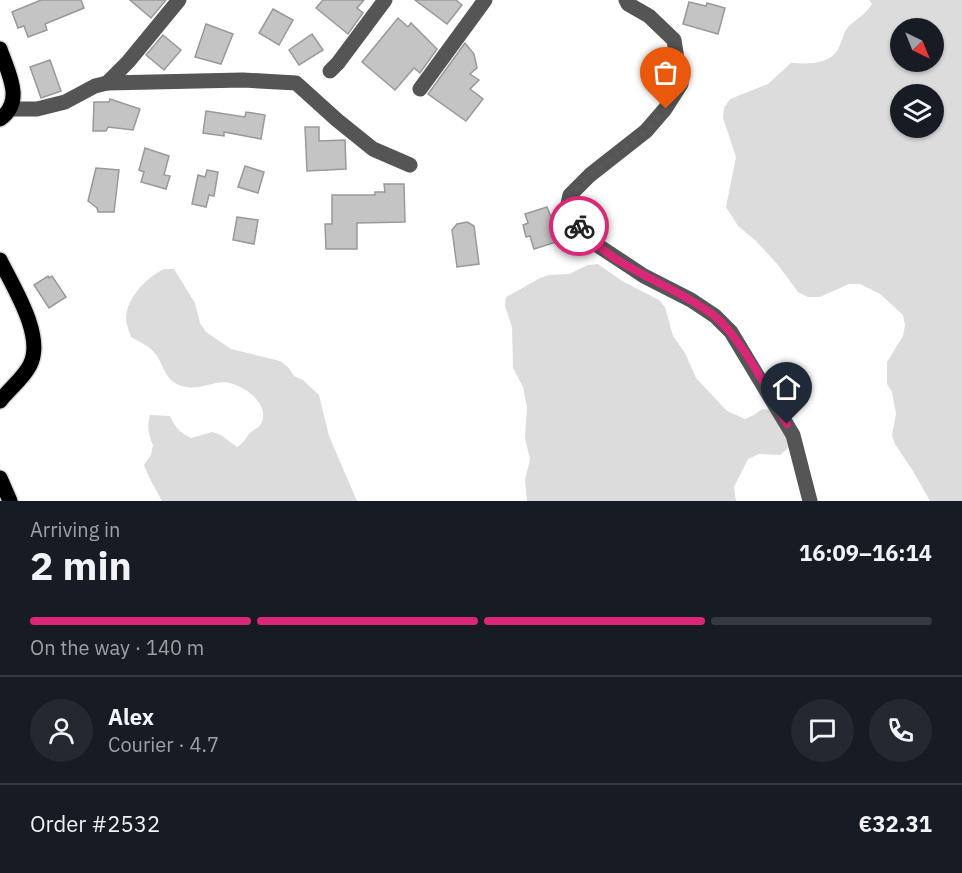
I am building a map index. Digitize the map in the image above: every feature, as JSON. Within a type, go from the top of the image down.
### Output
[{"type":"main road","points":[[0,49],[11,80],[14,99],[12,109],[0,119]]},
{"type":"main road","points":[[0,260],[30,326],[35,346],[30,366],[0,401]]},
{"type":"main road","points":[[0,478],[10,501]]},
{"type":"street","points":[[107,83],[128,62],[179,0]]},
{"type":"street","points":[[330,71],[385,0]]},
{"type":"street","points":[[420,89],[485,0]]},
{"type":"street","points":[[626,0],[628,4],[649,16],[674,40],[681,84],[666,109],[646,131],[590,175],[570,195],[568,204],[576,223],[591,241],[644,276],[691,300],[715,316],[731,332],[793,435],[810,501]]},
{"type":"street","points":[[12,109],[36,109],[65,102],[95,86],[107,83],[243,80],[296,83],[337,120],[373,148],[410,165]]},
{"type":"shaded area","points":[[869,0],[962,0],[962,501],[930,501],[895,444],[892,435],[896,414],[892,392],[887,384],[887,362],[903,336],[905,325],[903,315],[880,294],[860,284],[849,284],[820,297],[808,297],[798,292],[778,265],[755,240],[738,226],[726,207],[736,157],[723,118],[724,108],[730,99],[768,84],[791,63],[811,63],[829,58],[838,49],[848,27],[872,4]]},
{"type":"shaded area","points":[[598,264],[622,281],[659,300],[665,307],[673,336],[685,353],[696,378],[727,411],[745,419],[762,409],[772,410],[787,437],[788,448],[780,455],[759,454],[748,459],[734,487],[736,501],[527,501],[525,480],[530,459],[525,438],[527,407],[523,387],[513,368],[512,327],[505,306],[506,297],[540,278],[569,274],[588,265]]},
{"type":"shaded area","points":[[164,269],[174,269],[195,303],[200,323],[206,332],[231,349],[280,361],[294,376],[303,380],[319,395],[329,436],[357,501],[162,501],[144,465],[151,455],[153,445],[148,430],[150,415],[170,416],[178,429],[191,438],[212,432],[221,435],[237,447],[259,426],[263,415],[259,402],[249,392],[236,385],[224,382],[190,388],[175,383],[166,374],[155,353],[131,337],[126,318],[130,303],[145,282]]},
{"type":"building","points":[[41,0],[81,0],[84,8],[45,24],[47,30],[28,37],[24,26],[18,28],[12,12]]},
{"type":"building","points":[[130,0],[166,0],[151,18]]},
{"type":"building","points":[[323,0],[364,0],[357,8],[363,13],[348,34],[316,8]]},
{"type":"building","points":[[415,0],[456,0],[462,5],[447,24]]},
{"type":"building","points":[[689,2],[706,6],[707,3],[725,8],[718,34],[683,24]]},
{"type":"building","points":[[273,9],[293,20],[279,45],[259,33]]},
{"type":"building","points":[[398,18],[408,27],[411,23],[437,49],[420,73],[414,68],[395,90],[362,62]]},
{"type":"building","points":[[206,24],[233,34],[221,64],[195,57]]},
{"type":"building","points":[[312,34],[323,50],[299,65],[289,50]]},
{"type":"building","points":[[163,35],[181,50],[164,70],[146,55]]},
{"type":"building","points":[[465,43],[474,54],[477,68],[470,74],[479,80],[470,89],[483,99],[466,121],[428,94]]},
{"type":"building","points":[[50,60],[61,91],[41,98],[30,67]]},
{"type":"building","points":[[110,99],[140,109],[133,130],[108,127],[106,131],[93,131],[94,102],[109,102]]},
{"type":"building","points":[[206,111],[245,117],[246,112],[265,115],[261,139],[224,132],[224,136],[203,133]]},
{"type":"building","points":[[305,127],[319,127],[319,141],[345,140],[346,169],[307,171]]},
{"type":"building","points":[[145,148],[169,156],[164,175],[170,176],[166,189],[141,182],[144,172],[139,170]]},
{"type":"building","points":[[245,166],[264,172],[258,193],[238,187]]},
{"type":"building","points":[[96,168],[119,170],[114,212],[98,212],[97,208],[88,201]]},
{"type":"building","points":[[207,170],[218,172],[214,196],[209,195],[206,207],[192,204],[198,175],[205,177]]},
{"type":"building","points":[[384,184],[404,184],[405,222],[357,223],[357,249],[326,249],[325,224],[332,224],[332,195],[375,195],[375,192],[385,192]]},
{"type":"building","points":[[547,207],[551,217],[555,216],[560,230],[553,232],[556,242],[534,249],[530,236],[526,237],[523,225],[528,223],[525,214]]},
{"type":"building","points":[[237,217],[258,220],[254,244],[233,240]]},
{"type":"building","points":[[467,222],[474,226],[479,264],[457,267],[452,230],[457,224]]},
{"type":"building","points":[[48,276],[49,278],[52,276],[66,297],[49,308],[34,285]]},
{"type":"way so far","points":[[579,226],[568,204],[570,195],[590,175],[646,131],[666,109]]},
{"type":"route","points":[[579,226],[591,241],[644,276],[691,300],[715,316],[731,332],[787,424]]}]
